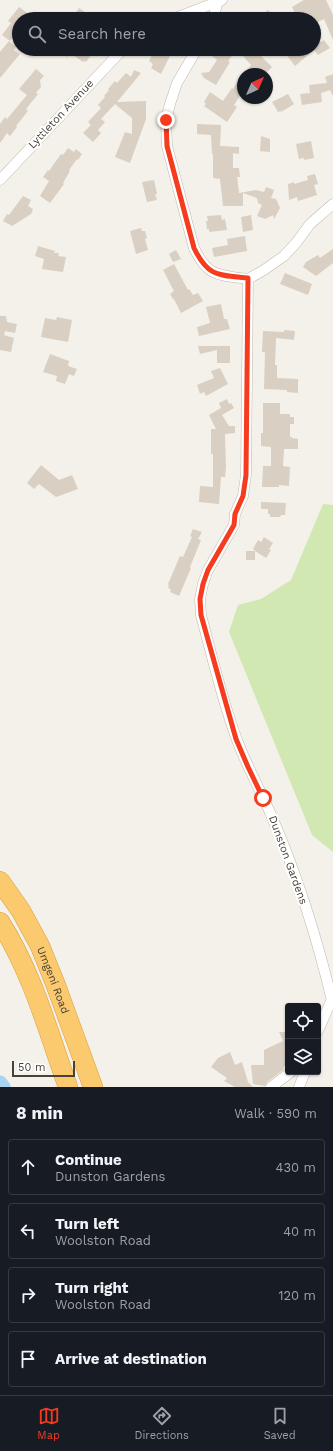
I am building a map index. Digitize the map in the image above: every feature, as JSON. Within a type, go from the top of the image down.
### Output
[{"type":"highway","name":"Umgeni Road","points":[[0,880],[21,912],[40,946],[93,1087]]},
{"type":"highway","name":"Umgeni Road","points":[[0,922],[11,940],[28,978],[68,1087]]},
{"type":"street","points":[[191,12],[220,1]]},
{"type":"street","points":[[216,12],[220,1]]},
{"type":"street","name":"Lyttleton Avenue","points":[[0,180],[116,56]]},
{"type":"street","points":[[193,56],[177,83],[170,104],[166,120],[167,146],[194,248],[201,262],[212,272],[223,276],[248,278],[264,270],[284,256],[310,224],[333,204]]},
{"type":"street","name":"Dunston Gardens","points":[[248,278],[246,475],[243,496],[235,514],[234,525],[208,570],[203,584],[200,599],[201,615],[236,739],[272,817],[295,876],[312,928],[332,1002]]},
{"type":"street","points":[[321,1025],[332,1002]]},
{"type":"street","points":[[271,1087],[287,1075]]},
{"type":"street","points":[[299,1087],[304,1075]]},
{"type":"green space","points":[[323,504],[333,505],[333,852],[312,835],[229,632],[238,605],[261,599],[291,580]]},
{"type":"building","points":[[304,0],[326,0],[333,15],[333,40],[324,19],[321,20],[321,12],[294,12],[292,7]]},
{"type":"building","points":[[19,7],[26,12],[15,12]]},
{"type":"building","points":[[79,8],[85,12],[76,12]]},
{"type":"building","points":[[12,16],[12,38],[10,41],[2,35],[11,23],[8,21]]},
{"type":"building","points":[[324,40],[330,48],[321,53],[321,42]]},
{"type":"building","points":[[9,41],[12,44],[12,56],[18,56],[0,78],[0,52]]},
{"type":"building","points":[[74,56],[90,56],[86,62],[83,62]]},
{"type":"building","points":[[152,56],[170,56],[161,74],[151,68],[153,64],[149,61]]},
{"type":"building","points":[[212,56],[232,56],[228,61],[230,62],[216,85],[204,78],[201,73],[209,72],[217,60]]},
{"type":"building","points":[[243,56],[261,56],[272,67],[271,68],[249,68],[251,65]]},
{"type":"building","points":[[287,56],[307,56],[295,66]]},
{"type":"building","points":[[36,69],[44,76],[40,80],[41,87],[36,93],[38,94],[26,109],[28,111],[16,126],[17,127],[10,136],[7,133],[0,143],[0,124],[5,117],[7,119],[27,95],[19,89]]},
{"type":"building","points":[[134,70],[141,73],[117,102],[146,101],[146,119],[130,163],[115,157],[125,132],[132,134],[132,118],[115,104],[101,119],[105,122],[98,130],[101,133],[93,142],[83,133],[91,125],[88,122],[101,108],[98,105],[105,97],[104,96],[109,90],[108,89],[115,81],[117,83],[126,73],[131,77]]},
{"type":"building","points":[[333,74],[333,96],[330,90],[321,93],[322,102],[302,105],[300,94],[310,93],[309,85],[327,83],[325,77]]},
{"type":"building","points":[[237,82],[237,100],[234,105],[237,107],[227,122],[204,106],[206,104],[204,102],[210,92],[223,101],[232,88],[233,89]]},
{"type":"building","points":[[288,94],[294,104],[281,112],[278,112],[273,102]]},
{"type":"building","points":[[197,124],[221,125],[220,146],[239,147],[239,154],[233,153],[233,168],[239,168],[240,177],[237,177],[239,193],[256,190],[264,192],[266,187],[274,190],[271,198],[276,199],[280,208],[274,219],[273,215],[265,219],[257,216],[262,205],[258,203],[257,198],[243,193],[243,206],[223,206],[220,179],[213,178],[211,135],[197,134]]},
{"type":"building","points":[[261,136],[270,139],[270,152],[260,151]]},
{"type":"building","points":[[311,141],[314,158],[304,160],[304,158],[299,159],[296,144]]},
{"type":"building","points":[[68,148],[74,152],[76,149],[82,154],[69,170],[70,171],[63,183],[64,184],[50,203],[40,196],[49,181],[43,177],[61,154],[63,155]]},
{"type":"building","points":[[315,174],[318,184],[314,185],[317,195],[298,201],[297,197],[289,200],[288,184],[308,180],[307,176]]},
{"type":"building","points":[[154,180],[157,200],[147,202],[142,182]]},
{"type":"building","points":[[23,196],[31,200],[28,206],[33,209],[31,214],[12,226],[3,221],[7,214],[9,215]]},
{"type":"building","points":[[221,215],[222,220],[225,219],[227,230],[209,232],[206,221],[208,221],[207,216]]},
{"type":"building","points":[[251,215],[253,230],[243,232],[241,217]]},
{"type":"building","points":[[141,228],[142,231],[145,231],[147,238],[145,239],[148,250],[136,254],[130,231]]},
{"type":"building","points":[[245,236],[247,251],[214,257],[212,248],[228,245],[227,239]]},
{"type":"building","points":[[38,246],[55,251],[54,253],[59,253],[58,256],[66,257],[63,272],[42,269],[44,259],[35,256]]},
{"type":"building","points":[[333,249],[333,263],[316,276],[303,267],[306,262],[318,255],[320,258]]},
{"type":"building","points":[[176,250],[181,259],[173,262],[169,254]]},
{"type":"building","points":[[174,264],[188,290],[189,289],[193,295],[198,293],[203,301],[181,313],[170,294],[174,291],[163,270]]},
{"type":"building","points":[[285,273],[312,284],[308,295],[280,284]]},
{"type":"building","points":[[221,304],[224,319],[227,319],[230,329],[199,336],[197,327],[210,323],[206,307]]},
{"type":"building","points":[[0,316],[6,316],[7,322],[17,324],[15,333],[5,331],[4,335],[14,338],[11,352],[0,350]]},
{"type":"building","points":[[57,317],[72,320],[68,342],[41,337],[45,318],[56,320]]},
{"type":"building","points":[[284,330],[295,331],[294,340],[276,338],[275,365],[277,365],[277,378],[298,379],[298,393],[287,392],[287,390],[264,389],[265,352],[262,352],[263,331],[284,332]]},
{"type":"building","points":[[198,346],[230,346],[230,363],[217,363],[217,350],[200,354]]},
{"type":"building","points":[[50,354],[69,361],[68,366],[77,369],[74,376],[69,374],[65,384],[56,381],[57,376],[43,372]]},
{"type":"building","points":[[220,368],[228,384],[206,396],[204,392],[200,394],[197,385],[214,378],[211,371]]},
{"type":"building","points":[[227,399],[229,404],[231,403],[234,408],[222,415],[229,426],[235,426],[235,433],[225,434],[226,468],[225,477],[221,477],[219,504],[199,502],[200,486],[213,487],[211,429],[216,429],[209,415],[221,408],[219,403]]},
{"type":"building","points":[[263,403],[280,403],[280,414],[290,414],[290,417],[294,417],[294,424],[290,424],[290,437],[298,439],[298,449],[284,449],[283,466],[290,467],[289,486],[279,485],[279,487],[262,487],[263,466],[271,466],[271,447],[261,446],[261,433],[263,433]]},
{"type":"building","points":[[41,465],[59,480],[72,475],[78,489],[56,497],[39,484],[34,489],[27,483]]},
{"type":"building","points":[[261,502],[286,503],[285,515],[281,515],[280,517],[270,517],[270,514],[268,514],[268,509],[261,509]]},
{"type":"building","points":[[193,529],[202,532],[198,539],[201,540],[179,596],[170,592],[171,590],[168,587],[168,584],[180,556],[183,557],[192,537],[190,536]]},
{"type":"building","points":[[264,537],[273,543],[266,558],[253,549],[258,540],[261,542]]},
{"type":"building","points":[[246,551],[255,551],[255,560],[246,560]]},
{"type":"building","points":[[279,1032],[285,1032],[285,1066],[283,1070],[267,1082],[265,1086],[253,1084],[251,1065],[264,1065],[264,1050],[283,1041]]},
{"type":"building","points":[[230,1052],[235,1065],[242,1062],[248,1082],[253,1087],[235,1087],[224,1081],[227,1078],[211,1067],[218,1058]]},
{"type":"waterway","points":[[0,1083],[3,1087]]},
{"type":"route","points":[[166,120],[167,146],[194,248],[201,262],[212,272],[223,276],[248,278],[246,475],[243,496],[235,514],[234,525],[208,570],[200,599],[201,615],[236,739],[263,798]]}]
